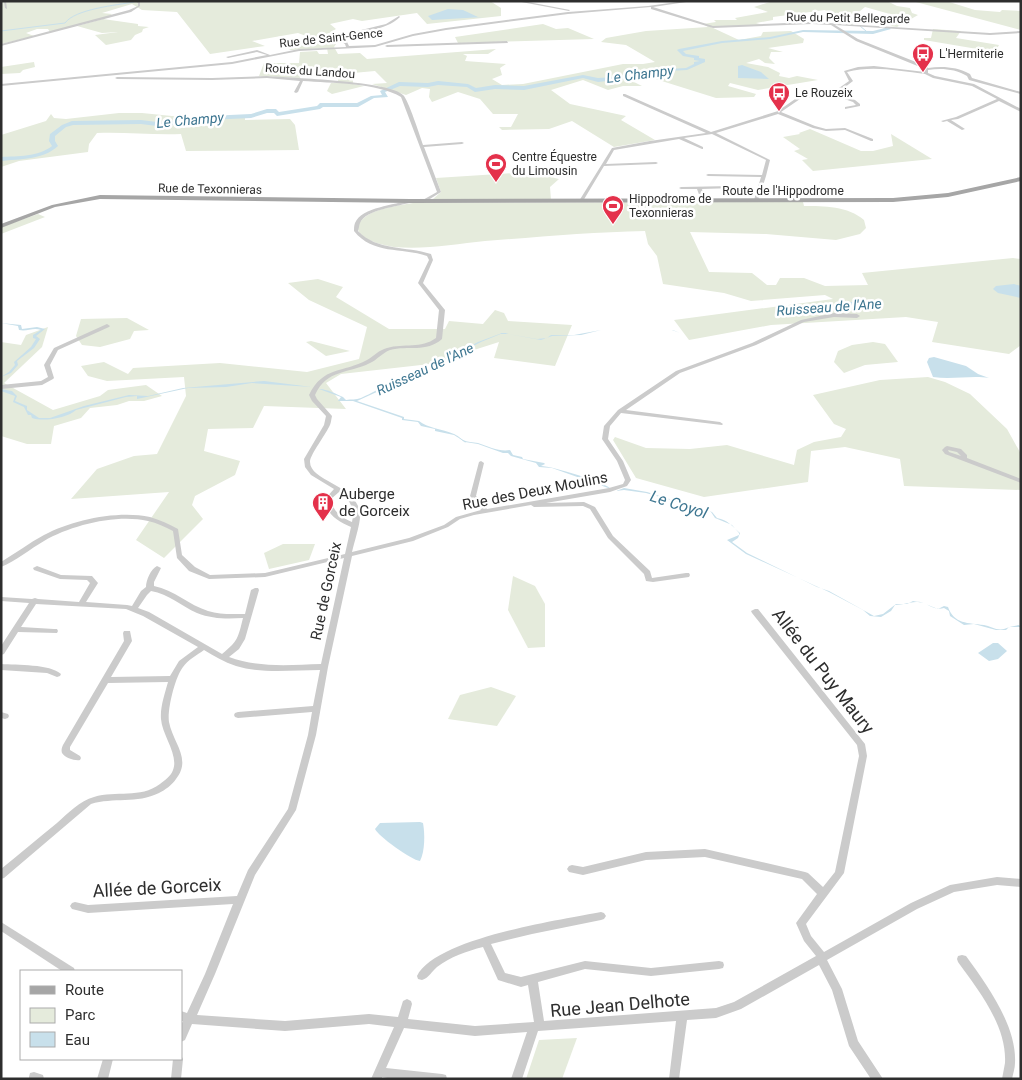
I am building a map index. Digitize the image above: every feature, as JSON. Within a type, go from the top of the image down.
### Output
[{"type":"main road","name":"Route de l'Hippodrome","points":[[423,201],[916,199],[965,192],[1021,178]]},
{"type":"main road","name":"Rue de Texonnieras","points":[[1,226],[54,206],[100,197],[423,201]]},
{"type":"street","points":[[5,1],[6,8]]},
{"type":"street","points":[[1,45],[130,11],[139,6],[140,3],[136,1]]},
{"type":"street","points":[[517,1],[577,12]]},
{"type":"street","name":"Rue de Saint-Gence","points":[[1,85],[232,63],[299,50],[379,45],[436,31],[577,12],[648,7],[692,1]]},
{"type":"street","name":"Rue du Petit Bellegarde","points":[[648,7],[713,27],[806,23],[990,34],[1021,32]]},
{"type":"street","points":[[348,47],[340,39],[347,34],[392,22],[399,16]]},
{"type":"street","points":[[830,24],[856,40],[927,71],[936,78],[973,84],[998,100],[1021,111]]},
{"type":"street","points":[[379,45],[507,42]]},
{"type":"street","points":[[228,57],[257,51],[269,55]]},
{"type":"street","points":[[833,94],[851,81],[845,72],[850,69],[882,67],[927,71],[939,66],[960,70],[968,74],[970,78],[1021,93]]},
{"type":"street","name":"Route du Landou","points":[[93,76],[176,79],[263,77],[368,85],[401,94],[439,192],[423,201]]},
{"type":"street","points":[[296,92],[302,80]]},
{"type":"street","points":[[990,94],[1011,91]]},
{"type":"street","points":[[581,201],[613,149],[618,147],[713,133],[778,112],[799,98],[833,94],[854,101],[859,105],[846,108]]},
{"type":"street","points":[[624,95],[713,133],[768,160],[756,200]]},
{"type":"street","points":[[963,129],[946,121],[998,100]]},
{"type":"street","points":[[778,112],[814,127],[826,130],[846,129],[872,140]]},
{"type":"street","points":[[680,138],[702,148]]},
{"type":"street","points":[[422,146],[462,143]]},
{"type":"street","points":[[604,165],[656,163]]},
{"type":"street","points":[[708,175],[764,176]]},
{"type":"street","points":[[681,188],[733,188]]},
{"type":"street","points":[[699,188],[704,200]]},
{"type":"street","name":"Rue de Gorceix","points":[[182,1033],[186,1017],[251,873],[292,810],[312,735],[324,667],[349,556],[357,515],[353,501],[338,489],[313,474],[308,467],[307,459],[328,425],[330,416],[314,400],[312,395],[314,388],[322,380],[335,372],[368,362],[380,352],[388,349],[433,345],[440,339],[442,310],[420,283],[431,260],[430,255],[372,243],[363,239],[356,231],[358,221],[367,215],[410,201]]},
{"type":"street","name":"Rue des Deux Moulins","points":[[1,565],[59,532],[87,523],[132,518],[150,519],[166,524],[176,530],[179,556],[192,569],[209,577],[265,575],[411,540],[446,526],[458,518],[485,511],[614,489],[625,485],[628,475],[605,439],[605,431],[620,411],[678,372],[754,344],[803,321],[834,316],[857,316]]},
{"type":"street","points":[[1,387],[42,383],[51,378],[47,365],[56,349],[107,326]]},
{"type":"street","points":[[620,411],[720,424]]},
{"type":"street","points":[[964,459],[1021,481]]},
{"type":"street","points":[[482,463],[473,496],[485,511]]},
{"type":"street","points":[[338,489],[328,499],[328,504],[337,517],[355,526]]},
{"type":"street","points":[[526,503],[538,506],[584,504],[593,508],[610,537],[648,573],[649,579],[654,580],[686,575]]},
{"type":"street","points":[[37,568],[60,577],[90,578],[94,583],[82,603]]},
{"type":"street","points":[[150,588],[150,582],[157,568]]},
{"type":"street","points":[[134,609],[144,593],[150,588],[161,589],[207,614],[219,617],[248,616]]},
{"type":"street","points":[[223,658],[236,647],[241,639],[255,590]]},
{"type":"street","points":[[1,599],[82,603],[134,609],[223,658],[249,666],[324,667]]},
{"type":"street","points":[[1,652],[35,600]]},
{"type":"street","name":"Allée du Puy Maury","points":[[755,611],[861,744],[864,756],[839,873],[801,923],[807,938],[822,958]]},
{"type":"street","points":[[17,629],[54,631]]},
{"type":"street","points":[[77,758],[66,752],[66,746],[128,641],[127,633]]},
{"type":"street","points":[[1,875],[88,802],[97,798],[134,798],[146,795],[171,779],[178,768],[179,755],[165,725],[164,718],[173,679],[178,667],[204,647]]},
{"type":"street","points":[[1,667],[48,670],[57,674]]},
{"type":"street","points":[[105,680],[173,679]]},
{"type":"street","points":[[238,715],[317,709]]},
{"type":"street","points":[[572,869],[583,870],[646,856],[705,853],[804,876],[822,894]]},
{"type":"street","name":"Rue Jean Delhote","points":[[186,1017],[285,1026],[369,1019],[475,1031],[537,1028],[716,1013],[737,1006],[914,906],[953,888],[997,881],[1021,883]]},
{"type":"street","name":"Allée de Gorceix","points":[[75,906],[88,909],[240,900]]},
{"type":"street","points":[[422,976],[439,959],[485,941],[601,916]]},
{"type":"street","points":[[1,926],[68,970]]},
{"type":"street","points":[[485,941],[502,977],[521,982],[585,965],[651,972],[720,965]]},
{"type":"street","points":[[822,958],[838,990],[853,1043],[878,1079]]},
{"type":"street","points":[[962,959],[990,998],[997,1012],[1006,1041],[1011,1067],[1007,1079]]},
{"type":"street","points":[[516,1079],[537,1028],[532,979]]},
{"type":"street","points":[[407,1004],[401,1023],[377,1075],[442,1079]]},
{"type":"street","points":[[674,1079],[682,1016]]},
{"type":"street","points":[[102,1079],[108,1060]]},
{"type":"street","points":[[176,1079],[178,1060]]},
{"type":"green space","points":[[1,1],[490,1],[501,8],[501,16],[427,24],[417,13],[362,21],[353,19],[330,24],[336,29],[319,39],[338,41],[334,47],[338,54],[360,53],[367,59],[496,49],[488,54],[463,54],[467,56],[465,61],[506,64],[500,68],[502,75],[492,79],[502,85],[523,84],[623,64],[655,62],[626,45],[601,42],[606,38],[646,31],[708,27],[703,24],[716,22],[714,20],[737,20],[735,18],[768,12],[754,7],[773,1],[887,1],[897,6],[910,8],[912,13],[918,15],[897,27],[890,26],[904,18],[865,7],[854,16],[865,20],[851,25],[840,24],[825,10],[773,17],[773,20],[756,23],[763,25],[711,27],[739,40],[761,36],[763,32],[791,31],[804,39],[803,43],[768,48],[783,52],[771,52],[769,58],[775,64],[765,63],[759,59],[746,63],[768,67],[780,73],[779,76],[789,78],[797,76],[818,80],[758,90],[730,83],[728,86],[756,94],[754,97],[716,98],[649,77],[628,79],[642,86],[623,86],[608,90],[583,80],[551,90],[570,104],[626,116],[621,120],[655,140],[614,147],[572,121],[549,129],[502,130],[499,127],[511,127],[518,114],[493,114],[480,99],[458,92],[432,102],[429,97],[430,89],[422,88],[406,95],[372,84],[387,83],[375,71],[353,73],[353,84],[364,86],[332,94],[327,91],[331,83],[338,83],[338,71],[301,73],[300,78],[259,76],[264,63],[299,63],[300,52],[317,51],[319,54],[328,54],[327,48],[291,50],[281,46],[317,40],[298,33],[252,41],[265,46],[210,54],[177,12],[142,10],[132,4],[102,13],[112,14],[109,16],[50,32],[48,29],[37,29],[26,33],[34,36],[1,44]]},
{"type":"green space","points":[[912,1],[946,1],[975,10],[1021,11],[1021,30]]},
{"type":"green space","points":[[103,19],[149,27],[143,29],[142,32],[135,35],[131,40],[106,45],[95,35],[118,32],[102,33],[77,26]]},
{"type":"green space","points":[[543,24],[556,29],[568,28],[594,39],[458,43],[455,37]]},
{"type":"green space","points":[[933,29],[961,31],[956,38],[999,45],[995,52],[924,40],[924,38],[931,38]]},
{"type":"green space","points":[[34,62],[35,67],[23,70],[20,73],[1,74],[1,67]]},
{"type":"green space","points":[[119,113],[142,113],[192,118],[245,115],[245,120],[290,119],[295,125],[299,150],[186,151],[181,134],[97,133],[89,144],[88,152],[19,161],[1,167],[1,135],[46,121],[51,114],[54,118],[66,119]]},
{"type":"green space","points":[[810,129],[861,151],[873,151],[893,146],[891,134],[932,159],[813,171],[802,160],[808,159],[794,151],[800,149],[783,137],[800,134]]},
{"type":"green space","name":"Centre Équestre du Limousin","points":[[530,172],[559,179],[550,187],[551,200],[433,199],[441,192],[436,178]]},
{"type":"green space","points":[[803,202],[804,206],[828,207],[851,212],[864,220],[866,228],[860,234],[836,240],[766,234],[690,232],[709,272],[752,273],[767,285],[776,285],[780,278],[804,278],[825,286],[868,285],[862,273],[1013,258],[1021,259],[1021,345],[1009,354],[932,342],[938,322],[906,317],[771,325],[689,340],[674,320],[833,299],[825,295],[751,301],[724,293],[663,284],[657,256],[648,244],[645,231],[605,232],[405,248],[376,243],[359,233],[358,228],[360,222],[365,217],[377,211],[413,203]]},
{"type":"green space","points":[[38,214],[45,217],[1,234],[1,227]]},
{"type":"green space","points":[[318,279],[343,287],[336,297],[389,329],[445,329],[449,321],[483,324],[495,310],[504,313],[508,321],[572,325],[555,366],[494,358],[499,342],[430,364],[341,374],[326,383],[346,409],[264,406],[253,428],[208,429],[204,451],[240,461],[235,475],[195,496],[192,505],[203,519],[164,558],[136,540],[169,492],[71,499],[97,469],[134,456],[157,454],[186,396],[184,377],[107,381],[88,376],[81,366],[104,362],[128,374],[133,368],[220,363],[307,372],[359,359],[367,327],[309,300],[288,283]]},
{"type":"green space","points":[[127,318],[149,330],[134,331],[130,339],[100,347],[82,345],[76,336],[81,319]]},
{"type":"green space","points":[[48,327],[42,347],[4,383],[53,410],[100,396],[108,390],[146,385],[162,396],[144,401],[129,401],[117,405],[90,408],[81,418],[54,426],[51,444],[27,444],[1,436],[1,342],[21,345],[26,335]]},
{"type":"green space","points":[[311,341],[350,351],[326,356],[306,342]]},
{"type":"green space","points":[[873,342],[885,344],[898,362],[865,365],[844,373],[834,362],[838,351],[852,345]]},
{"type":"green space","points":[[928,377],[945,382],[970,394],[1007,429],[1021,454],[1021,490],[904,486],[900,459],[845,447],[811,451],[808,482],[704,497],[636,478],[613,440],[615,437],[646,448],[690,449],[727,445],[794,465],[797,450],[814,442],[841,437],[846,429],[834,424],[813,395],[880,380]]},
{"type":"green space","points":[[283,544],[315,544],[309,560],[269,569],[264,553]]},
{"type":"green space","points":[[513,576],[535,586],[545,604],[545,647],[528,648],[508,610]]},
{"type":"green space","points":[[491,687],[516,696],[497,726],[448,719],[460,695]]},
{"type":"green space","points":[[577,1038],[562,1079],[526,1079],[539,1040]]},
{"type":"water","points":[[448,9],[463,10],[478,17],[483,17],[432,20],[428,16]]},
{"type":"water","points":[[742,65],[761,72],[769,79],[738,78],[738,66]]},
{"type":"water","points":[[1014,284],[1021,286],[1021,298],[998,293],[993,289],[996,286]]},
{"type":"water","points":[[1,323],[21,325],[22,329],[37,327],[45,329],[36,336],[40,339],[34,348],[17,361],[18,365],[11,373],[1,377],[9,372],[15,365],[14,362],[31,347],[36,339],[33,338],[33,335],[41,330],[19,330],[18,326]]},
{"type":"water","points":[[601,330],[581,335],[552,336],[547,338],[551,335],[574,335]]},
{"type":"water","points":[[503,333],[481,342],[435,366],[414,373],[414,375],[405,377],[403,380],[357,401],[404,417],[404,419],[419,421],[430,427],[454,434],[459,438],[454,435],[421,426],[418,422],[402,420],[402,418],[353,401],[338,401],[341,397],[319,389],[334,393],[343,397],[346,400],[359,399],[401,378],[412,375],[414,372],[433,366],[478,342]]},
{"type":"water","points":[[934,357],[966,366],[978,374],[989,378],[933,377],[927,362],[929,358]]},
{"type":"water","points":[[264,381],[312,387],[252,383],[226,387],[188,388],[137,399],[137,396],[126,397],[76,410],[61,417],[42,420],[32,418],[24,407],[13,402],[15,396],[1,391],[1,389],[12,391],[17,396],[15,401],[27,406],[27,410],[39,418],[50,418],[84,406],[129,395],[148,396],[183,388]]},
{"type":"water","points":[[461,439],[478,443],[498,450],[510,450],[513,455],[544,463],[541,466],[551,468],[539,467],[536,463]]},
{"type":"water","points":[[553,468],[579,475],[607,486],[611,489]]},
{"type":"water","points":[[624,488],[647,492],[712,512],[717,518],[731,524],[715,518],[711,512],[646,493],[624,490],[616,491]]},
{"type":"water","points":[[735,528],[740,533],[738,538],[732,542],[747,553],[799,578],[746,554],[727,540],[739,535]]},
{"type":"water","points":[[821,588],[829,591],[874,616],[883,614],[896,604],[904,604],[895,605],[891,611],[881,617],[870,616],[863,610]]},
{"type":"water","points":[[944,606],[948,607],[958,620],[973,624],[964,625],[950,616],[949,611],[944,608],[939,609]]},
{"type":"water","points":[[975,624],[999,629],[1009,627],[1006,630],[996,630]]},
{"type":"water","points":[[993,643],[998,643],[1007,651],[998,659],[989,661],[978,653]]},
{"type":"water","points":[[380,823],[423,823],[424,837],[420,861],[395,847],[375,829]]},
{"type":"waterway","points":[[1,31],[65,23],[70,18],[87,11],[134,2]]},
{"type":"waterway","name":"Le Champy","points":[[860,26],[866,31]]},
{"type":"waterway","name":"Le Champy","points":[[844,32],[873,33],[889,28]]},
{"type":"waterway","name":"Le Champy","points":[[388,89],[399,84],[428,85],[438,83],[468,86],[475,90],[495,87],[524,88],[583,76],[598,80],[634,77],[650,71],[687,69],[698,64],[696,63],[703,62],[703,60],[685,55],[679,50],[722,42],[770,38],[803,31],[841,32]]},
{"type":"waterway","name":"Le Champy","points":[[1,159],[29,156],[50,150],[55,146],[52,141],[52,135],[64,126],[72,123],[141,122],[165,125],[187,119],[251,116],[267,111],[276,111],[277,114],[320,107],[320,105],[358,105],[373,97],[386,96],[382,92],[387,90]]},
{"type":"waterway","name":"Ruisseau de l'Ane","points":[[832,308],[840,307],[839,305],[842,304],[869,304]]},
{"type":"waterway","name":"Le Coyol","points":[[457,436],[465,442]]},
{"type":"place","name":"L'Hermiterie","points":[[923,73]]},
{"type":"place","name":"Le Rouzeix","points":[[779,112]]},
{"type":"place","name":"Centre Équestre du Limousin","points":[[496,183]]},
{"type":"place","name":"Hippodrome de Texonnieras","points":[[613,225]]},
{"type":"place","name":"Auberge de Gorceix","points":[[323,522]]}]
